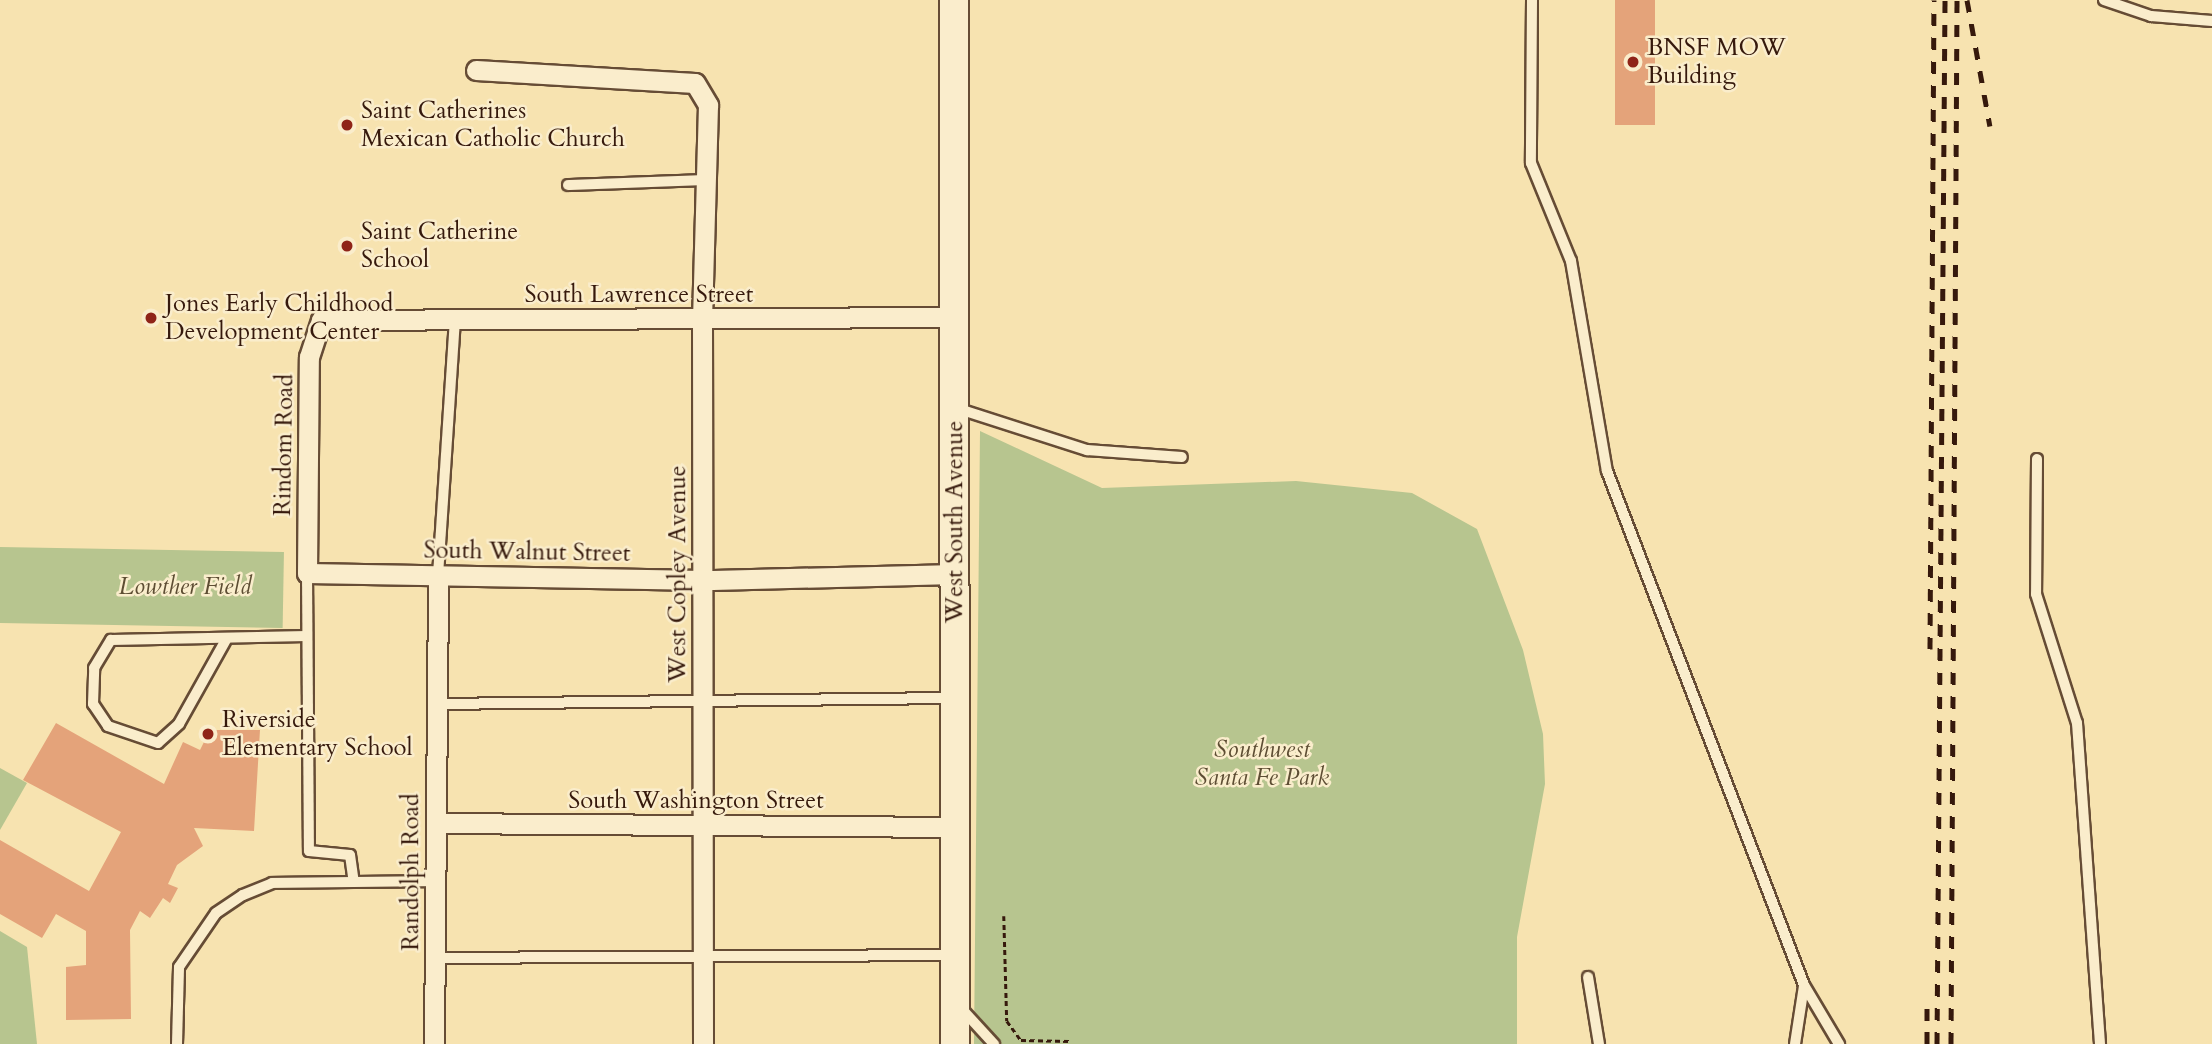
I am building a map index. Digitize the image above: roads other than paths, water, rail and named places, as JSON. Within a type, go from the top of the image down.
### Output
[{"type":"main road","name":"West South Avenue","points":[[954,0],[955,1044]]},
{"type":"street","name":"West Copley Avenue","points":[[476,70],[695,83],[708,105],[702,321],[703,1044]]},
{"type":"street","name":"South Lawrence Street","points":[[321,320],[455,318],[702,321],[956,317]]},
{"type":"street","name":"Rindom Road","points":[[307,573],[309,357],[321,320]]},
{"type":"street","name":"South Walnut Street","points":[[307,573],[703,580],[955,574]]},
{"type":"street","name":"Randolph Road","points":[[434,1044],[438,575]]},
{"type":"street","name":"South Washington Street","points":[[436,823],[956,827]]},
{"type":"lane","points":[[1532,0],[1531,163],[1571,261],[1607,471],[1804,985],[1839,1044]]},
{"type":"lane","points":[[2104,0],[2151,16],[2212,21]]},
{"type":"lane","points":[[568,184],[707,180]]},
{"type":"lane","points":[[438,575],[455,318]]},
{"type":"lane","points":[[956,408],[1087,450],[1182,457]]},
{"type":"lane","points":[[2037,459],[2036,594],[2077,723],[2100,1044]]},
{"type":"lane","points":[[307,573],[309,851],[350,855],[354,882]]},
{"type":"lane","points":[[227,638],[180,724],[158,743],[139,741],[108,726],[93,704],[94,668],[111,640],[307,636]]},
{"type":"lane","points":[[437,704],[702,704],[956,698]]},
{"type":"lane","points":[[177,1044],[179,967],[216,912],[272,883],[436,881]]},
{"type":"lane","points":[[435,958],[704,954],[956,956]]},
{"type":"lane","points":[[1588,977],[1599,1044]]},
{"type":"lane","points":[[1795,1044],[1804,985]]},
{"type":"lane","points":[[956,1002],[994,1044]]},
{"type":"railway","points":[[1930,649],[1934,0]]},
{"type":"railway","points":[[1937,1044],[1945,0]]},
{"type":"railway","points":[[1951,1044],[1957,0]]},
{"type":"railway","points":[[1967,0],[1990,126]]},
{"type":"railway","points":[[1927,1006],[1927,1044]]},
{"type":"place","name":"BNSF MOW Building","points":[[1633,62]]},
{"type":"place","name":"Saint Catherines Mexican Catholic Church","points":[[347,125]]},
{"type":"place","name":"Saint Catherine School","points":[[347,246]]},
{"type":"place","name":"Jones Early Childhood Development Center","points":[[151,318]]},
{"type":"place","name":"Riverside Elementary School","points":[[208,734]]},
{"type":"park label","name":"Lowther Field","points":[[185,587]]},
{"type":"park label","name":"Southwest Santa Fe Park","points":[[1262,764]]}]
